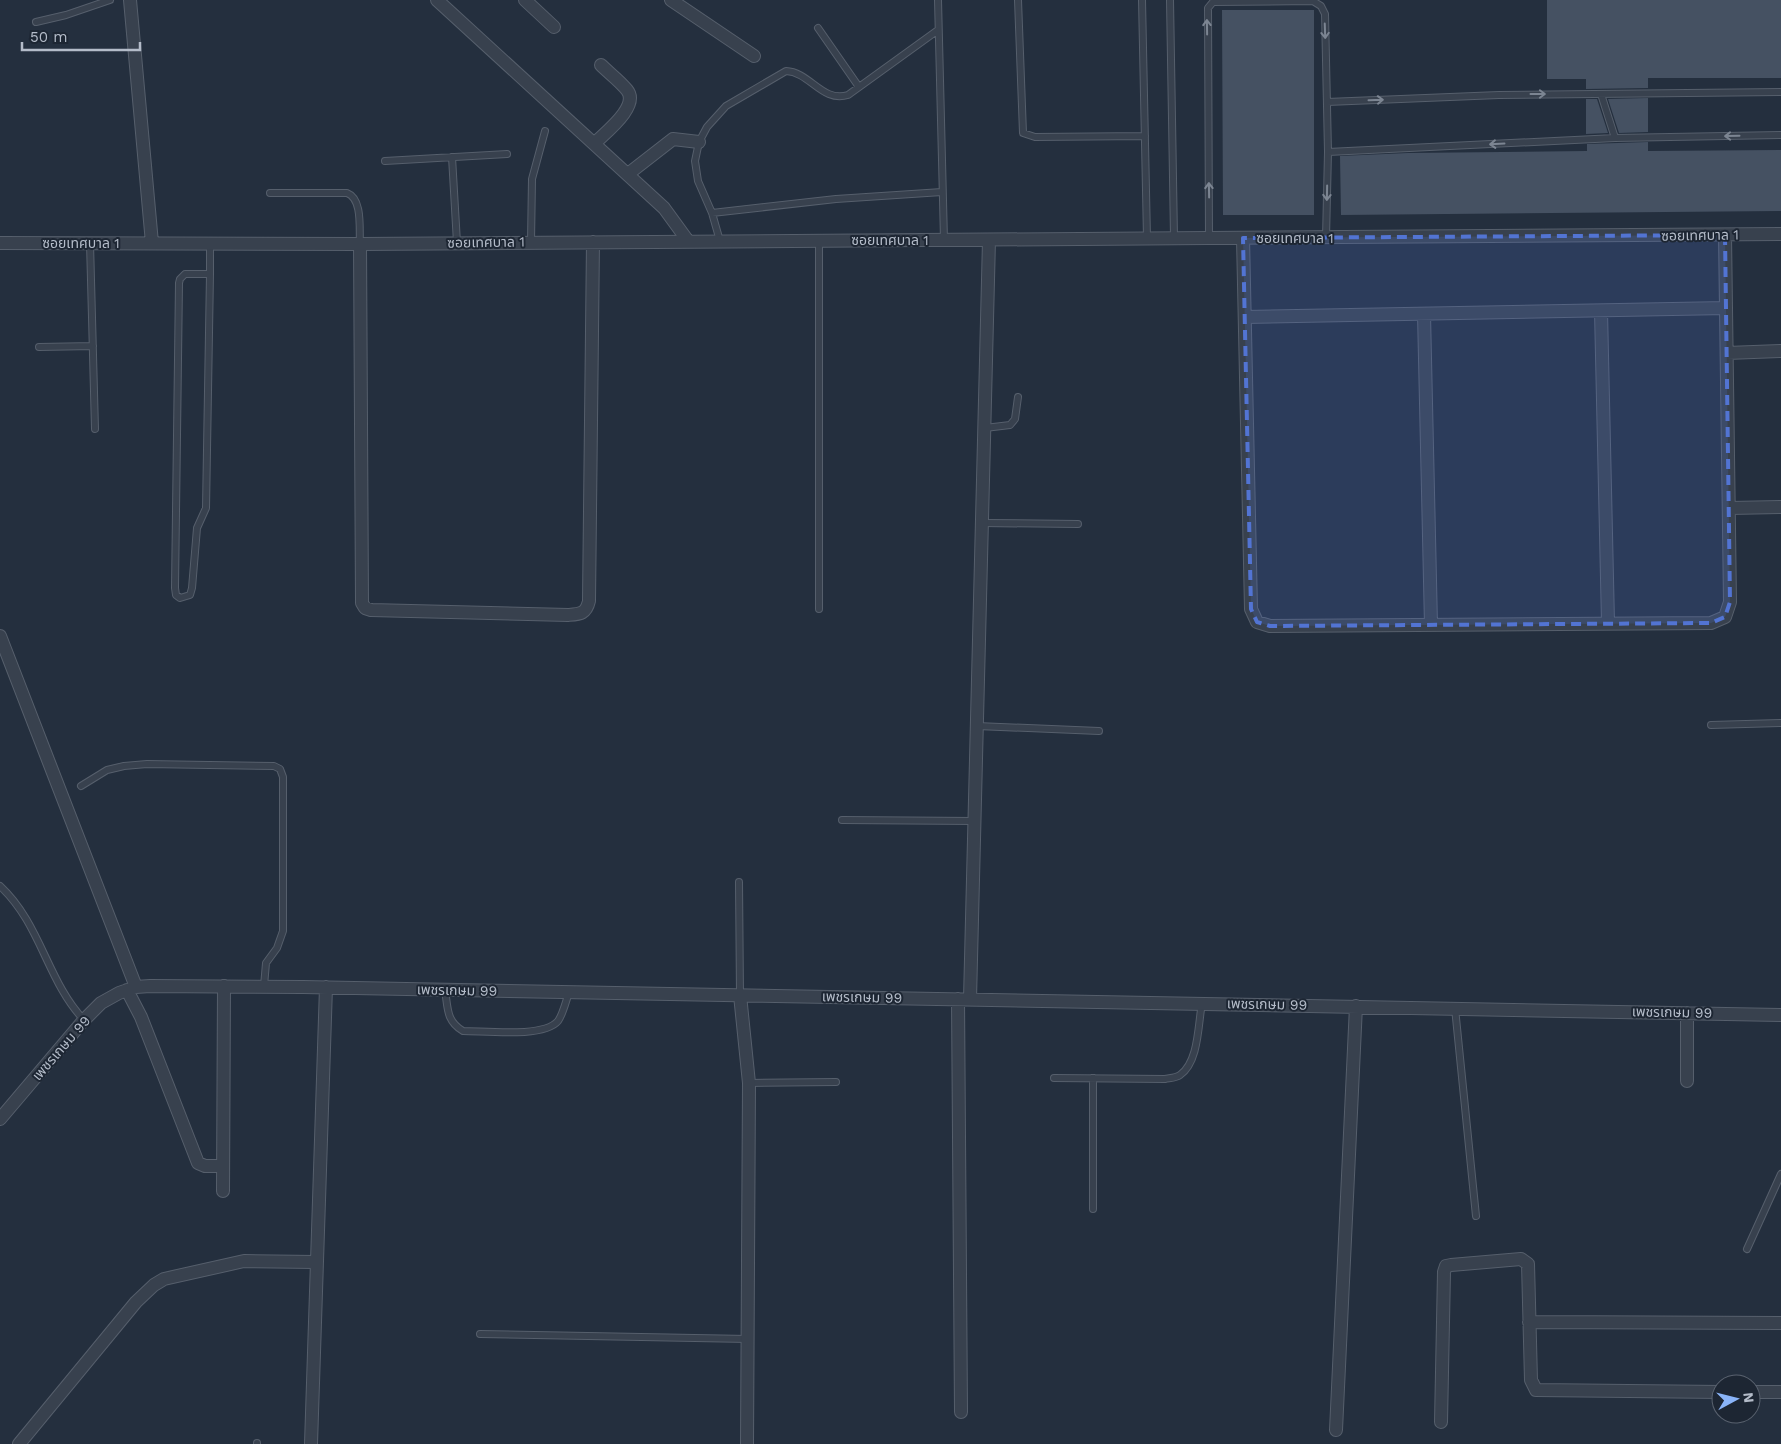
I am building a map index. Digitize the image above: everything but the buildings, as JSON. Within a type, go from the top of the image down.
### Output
[{"type":"street","points":[[130,0],[152,243]]},
{"type":"street","points":[[437,0],[664,208],[688,241]]},
{"type":"street","points":[[525,0],[554,27]]},
{"type":"street","points":[[671,0],[754,56]]},
{"type":"street","points":[[595,143],[629,107],[631,99],[628,91],[601,66]]},
{"type":"street","points":[[628,174],[673,139],[699,142]]},
{"type":"street","name":"ซอยเทศบาล 1","points":[[0,243],[210,245],[531,241],[989,240],[1174,237],[1326,238],[1781,234]]},
{"type":"street","points":[[1243,238],[1251,609],[1257,622],[1270,626],[1431,625],[1711,623],[1725,617],[1730,602],[1730,508],[1725,235]]},
{"type":"street","points":[[961,1412],[964,999],[974,821],[989,240]]},
{"type":"street","points":[[360,244],[362,603],[365,608],[371,610],[568,615],[581,614],[587,610],[589,602],[593,242]]},
{"type":"street","points":[[1245,317],[1726,308]]},
{"type":"street","points":[[1601,310],[1608,623]]},
{"type":"street","points":[[1424,314],[1431,625]]},
{"type":"street","points":[[1727,352],[1781,351]]},
{"type":"street","points":[[1730,508],[1781,507]]},
{"type":"street","points":[[0,636],[141,1017],[198,1163],[205,1166],[223,1166]]},
{"type":"street","points":[[222,1191],[224,986]]},
{"type":"street","name":"เพชรเกษม 99","points":[[0,1119],[84,1020],[101,1003],[131,988],[224,986],[326,987],[1781,1015]]},
{"type":"street","points":[[311,1444],[326,987]]},
{"type":"street","points":[[740,995],[749,1083],[747,1444]]},
{"type":"street","points":[[1336,1430],[1356,1006]]},
{"type":"street","points":[[1686,1081],[1687,1013]]},
{"type":"street","points":[[1441,1422],[1444,1272],[1446,1266],[1525,1260],[1528,1264],[1531,1380],[1536,1390],[1711,1392]]},
{"type":"street","points":[[20,1444],[136,1302],[154,1285],[164,1279],[244,1262],[316,1262]]},
{"type":"street","points":[[1529,1322],[1781,1323]]},
{"type":"street","points":[[1761,1392],[1781,1392]]},
{"type":"lane","points":[[36,22],[66,16],[110,0]]},
{"type":"lane","points":[[938,0],[944,240]]},
{"type":"lane","points":[[1018,0],[1023,133],[1029,137],[1145,136]]},
{"type":"lane","points":[[1142,0],[1147,238]]},
{"type":"lane","points":[[1170,0],[1174,237]]},
{"type":"lane","points":[[1209,238],[1207,12],[1213,2],[1314,1],[1321,6],[1324,14],[1328,152],[1326,238]]},
{"type":"lane","points":[[818,28],[859,87]]},
{"type":"lane","points":[[720,241],[712,213],[698,180],[695,161],[699,142],[707,127],[726,106],[786,71],[802,75],[829,96],[838,98],[859,87],[938,30]]},
{"type":"lane","points":[[1327,102],[1499,94],[1781,92]]},
{"type":"lane","points":[[1601,94],[1615,138]]},
{"type":"lane","points":[[531,241],[532,179],[545,131]]},
{"type":"lane","points":[[1328,152],[1615,138],[1781,135]]},
{"type":"lane","points":[[385,161],[507,154]]},
{"type":"lane","points":[[452,157],[457,243]]},
{"type":"lane","points":[[270,193],[347,192],[353,195],[357,203],[360,244]]},
{"type":"lane","points":[[712,213],[836,199],[942,192]]},
{"type":"lane","points":[[819,240],[819,610]]},
{"type":"lane","points":[[90,243],[94,429]]},
{"type":"lane","points":[[210,245],[210,274],[206,508],[197,528],[190,595],[180,598],[176,595],[175,588],[179,283],[186,274],[210,274]]},
{"type":"lane","points":[[39,346],[92,346]]},
{"type":"lane","points":[[985,428],[1010,425],[1015,419],[1018,397]]},
{"type":"lane","points":[[982,523],[1078,524]]},
{"type":"lane","points":[[1712,725],[1781,724]]},
{"type":"lane","points":[[977,726],[1099,731]]},
{"type":"lane","points":[[81,786],[107,770],[148,764],[274,766],[280,770],[283,777],[283,931],[277,948],[266,962],[264,986]]},
{"type":"lane","points":[[842,820],[974,821]]},
{"type":"lane","points":[[739,882],[740,995]]},
{"type":"lane","points":[[0,886],[23,912],[37,936],[62,993],[69,1005],[84,1020]]},
{"type":"lane","points":[[445,990],[449,1018],[454,1026],[463,1031],[536,1031],[552,1027],[559,1020],[569,992]]},
{"type":"lane","points":[[1054,1078],[1164,1080],[1179,1076],[1188,1066],[1193,1054],[1202,1003]]},
{"type":"lane","points":[[1455,1008],[1476,1216]]},
{"type":"lane","points":[[1093,1078],[1093,1209]]},
{"type":"lane","points":[[749,1083],[836,1082]]},
{"type":"lane","points":[[1747,1249],[1781,1174]]},
{"type":"lane","points":[[480,1334],[748,1339]]},
{"type":"highlighted area","points":[[1725,235],[1730,602],[1725,617],[1711,623],[1270,626],[1257,622],[1251,609],[1243,238]]}]
